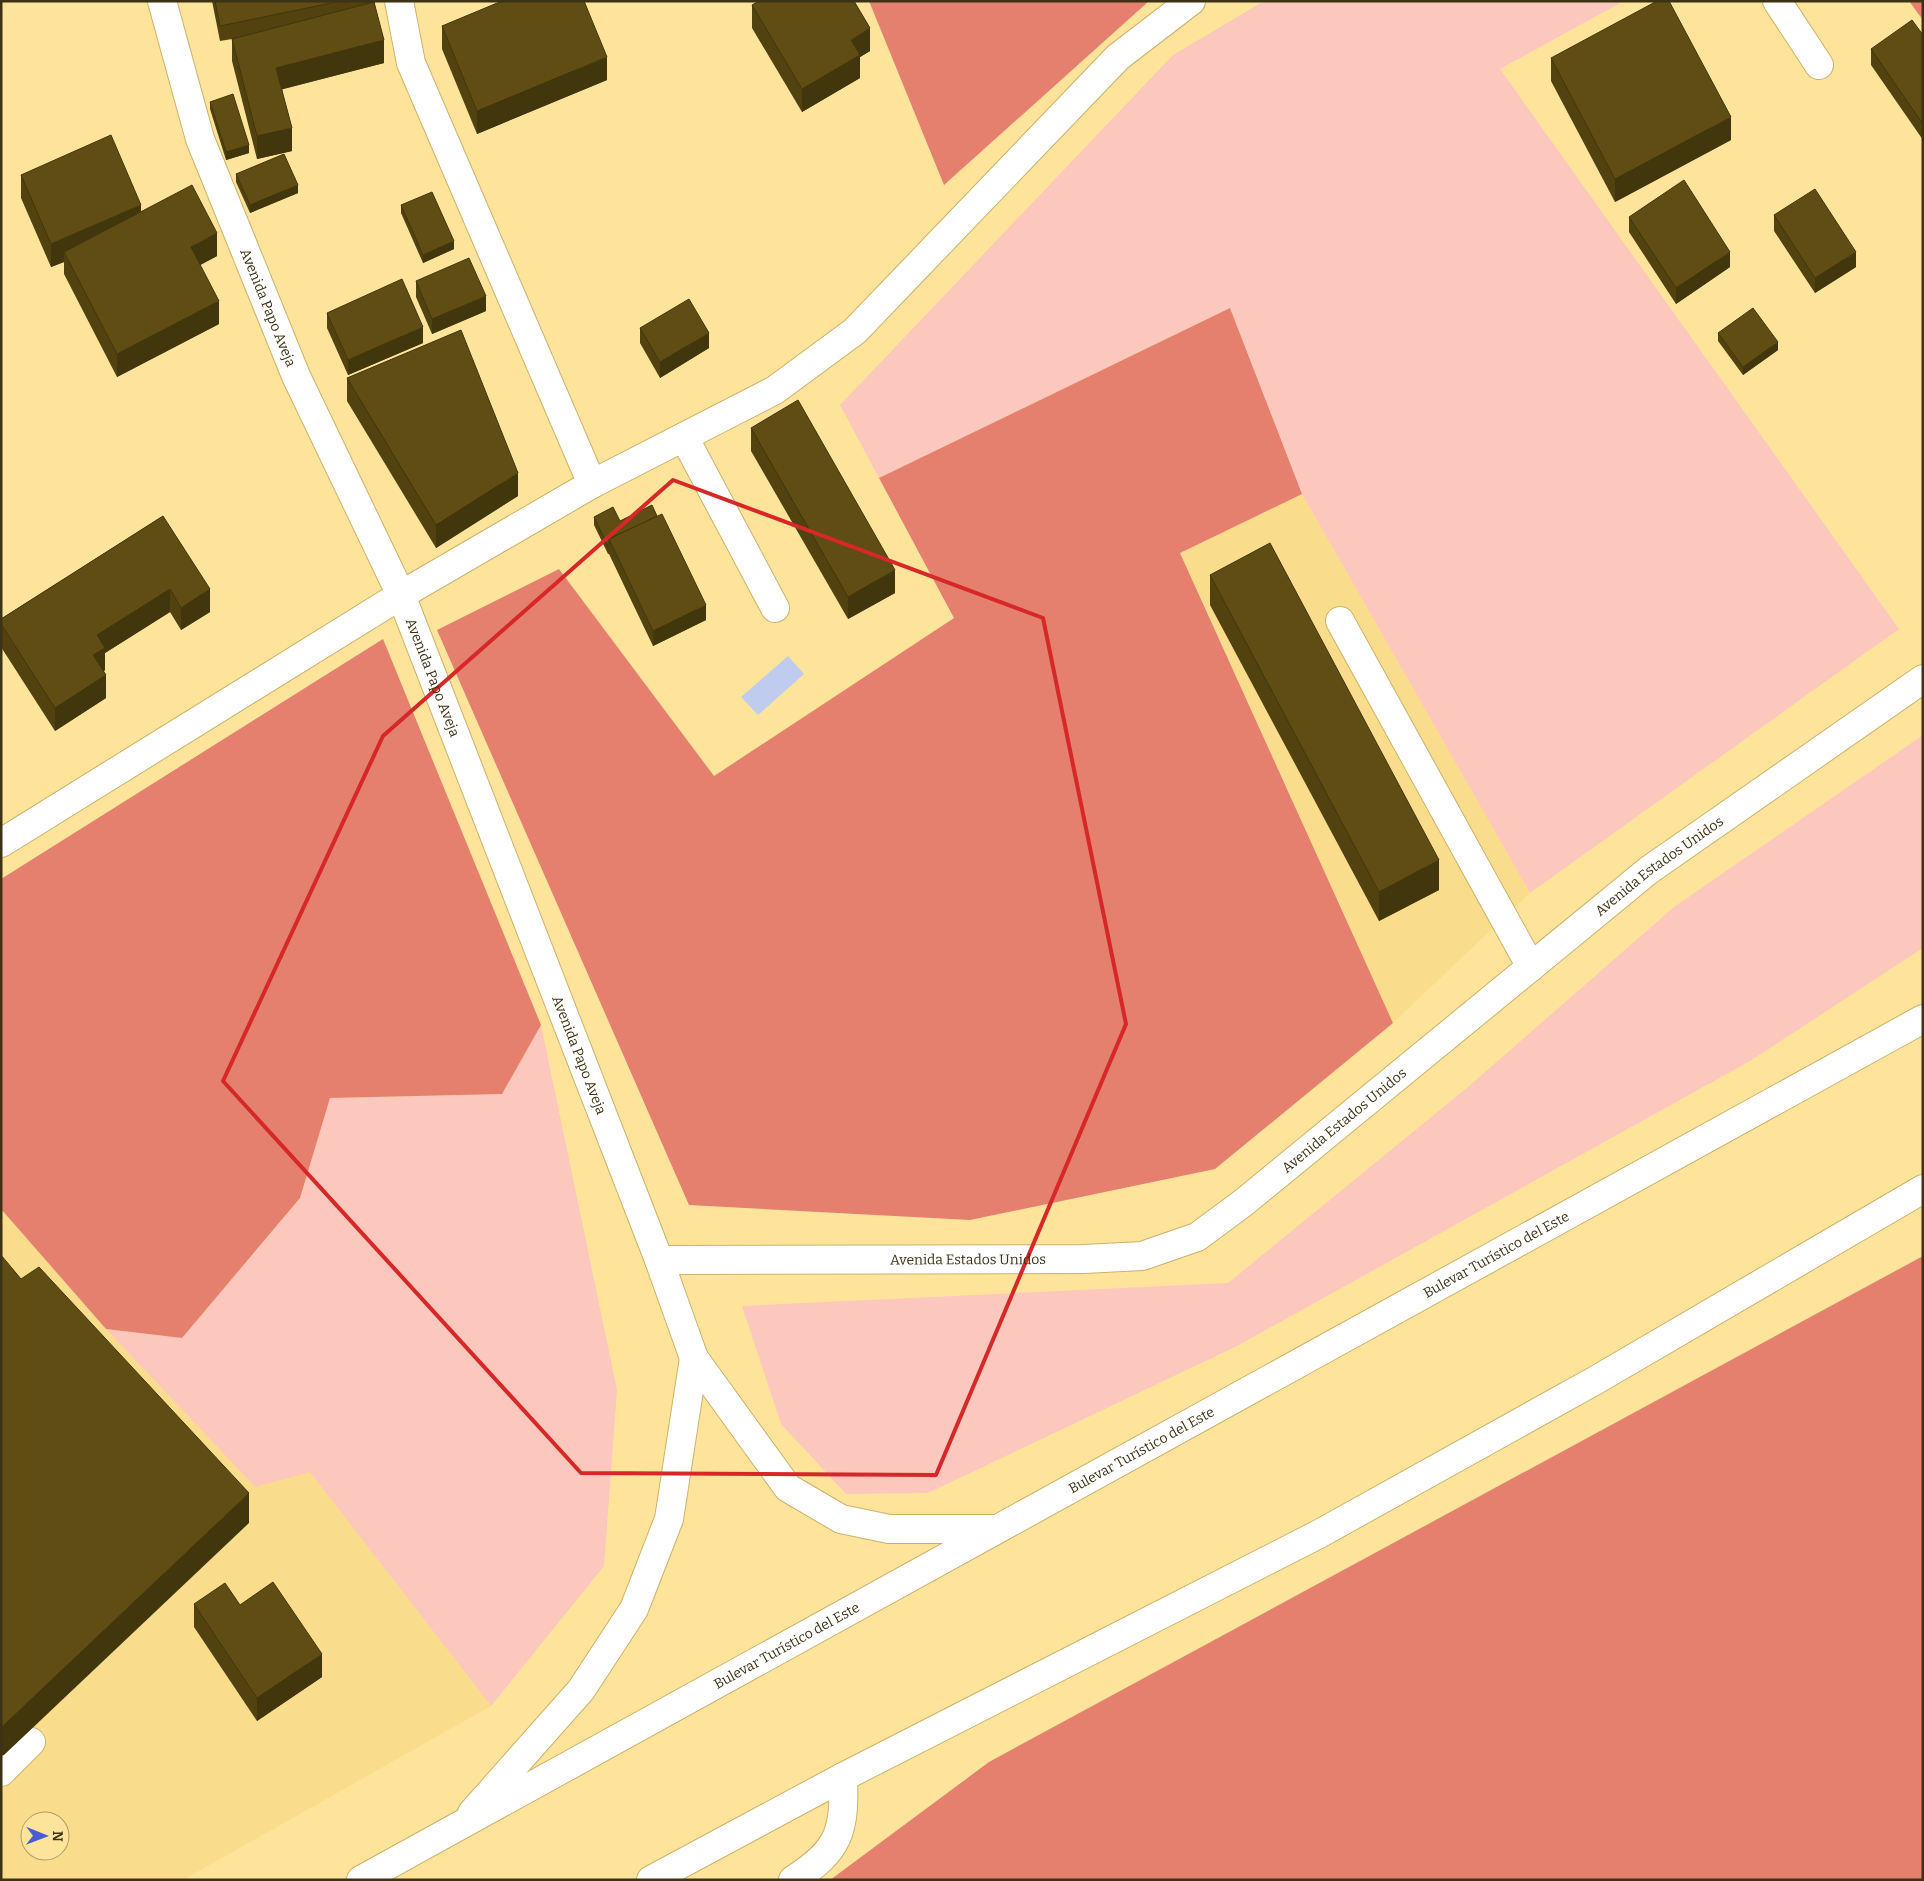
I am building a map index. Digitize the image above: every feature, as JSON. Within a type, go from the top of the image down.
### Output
[{"type":"main road","name":"Avenida Papo Aveja","points":[[162,1],[200,140],[296,376],[401,595],[659,1260],[694,1358]]},
{"type":"main road","points":[[399,1],[411,63],[592,484]]},
{"type":"main road","points":[[1,843],[401,595],[592,484],[775,390],[855,332],[1118,57],[1191,1]]},
{"type":"main road","points":[[1777,1],[1819,65]]},
{"type":"main road","points":[[684,437],[775,608]]},
{"type":"main road","points":[[1340,621],[1532,967]]},
{"type":"main road","name":"Avenida Estados Unidos","points":[[659,1260],[1142,1256],[1197,1237],[1243,1203],[1649,870],[1923,679]]},
{"type":"main road","name":"Bulevar Turístico del Este","points":[[361,1880],[999,1529],[1384,1314],[1923,1019]]},
{"type":"main road","points":[[650,1880],[843,1777],[1319,1534],[1596,1380],[1923,1189]]},
{"type":"main road","points":[[694,1358],[788,1488],[841,1519],[888,1529],[999,1529]]},
{"type":"main road","points":[[458,1827],[581,1690],[634,1609],[669,1519],[694,1358]]},
{"type":"main road","points":[[1,1772],[31,1742]]},
{"type":"main road","points":[[793,1880],[810,1869],[834,1846],[844,1812],[843,1777]]},
{"type":"highlighted area","points":[[673,480],[1043,618],[1126,1024],[936,1475],[581,1473],[223,1081],[383,736]]},
{"type":"shaded area","points":[[869,1],[1149,1],[944,185]]},
{"type":"shaded area","points":[[1264,1],[1624,1],[1500,69],[1899,629],[1530,893],[1302,494],[1230,308],[879,478],[840,405],[1173,55]]},
{"type":"shaded area","points":[[1909,1],[1923,1],[1923,20]]},
{"type":"shaded area","points":[[1230,308],[1302,494],[1180,553],[1393,1023],[1215,1169],[970,1220],[689,1205],[437,630],[559,569],[714,776],[954,618],[879,478]]},
{"type":"shaded area","points":[[1302,494],[1530,893],[1393,1023],[1180,552]]},
{"type":"shaded area","points":[[383,639],[541,1025],[502,1094],[330,1098],[300,1198],[182,1338],[106,1329],[1,1209],[1,879]]},
{"type":"shaded area","points":[[1923,735],[1923,948],[1750,1061],[1237,1346],[928,1493],[846,1494],[781,1424],[742,1306],[1228,1283],[1468,1087],[1674,907]]},
{"type":"shaded area","points":[[541,1025],[617,1390],[604,1566],[491,1706],[310,1472],[255,1487],[106,1329],[182,1338],[300,1198],[330,1098],[502,1094]]},
{"type":"shaded area","points":[[1,1209],[106,1329],[255,1487],[310,1471],[491,1706],[183,1880],[1,1880]]},
{"type":"shaded area","points":[[1923,1256],[1923,1880],[830,1880],[989,1762]]},
{"type":"water","points":[[788,656],[804,674],[758,715],[741,697]]},
{"type":"building","points":[[215,1],[341,1],[220,26]]},
{"type":"building","points":[[502,1],[584,1],[607,57],[477,111],[442,26]]},
{"type":"building","points":[[759,1],[854,1],[870,28],[851,40],[860,55],[802,89],[752,5]]},
{"type":"building","points":[[1657,1],[1669,1],[1731,117],[1615,179],[1551,58]]},
{"type":"building","points":[[374,2],[384,40],[276,68],[292,128],[257,136],[232,39]]},
{"type":"building","points":[[1912,20],[1923,35],[1923,124],[1871,49]]},
{"type":"building","points":[[233,94],[249,145],[226,152],[210,102]]},
{"type":"building","points":[[111,135],[141,205],[51,244],[21,175]]},
{"type":"building","points":[[284,154],[298,185],[250,205],[236,174]]},
{"type":"building","points":[[1684,180],[1730,252],[1676,288],[1629,217]]},
{"type":"building","points":[[192,185],[217,233],[191,247],[219,301],[117,354],[64,252]]},
{"type":"building","points":[[1815,189],[1856,252],[1815,278],[1774,215]]},
{"type":"building","points":[[432,192],[454,241],[423,255],[401,205]]},
{"type":"building","points":[[469,258],[486,296],[432,319],[416,281]]},
{"type":"building","points":[[402,279],[423,327],[348,360],[327,313]]},
{"type":"building","points":[[689,299],[709,333],[660,362],[640,328]]},
{"type":"building","points":[[1753,308],[1778,342],[1743,367],[1718,333]]},
{"type":"building","points":[[461,330],[518,473],[436,525],[347,378]]},
{"type":"building","points":[[798,400],[895,570],[848,597],[751,428]]},
{"type":"building","points":[[652,505],[657,516],[609,539],[608,546],[594,517],[613,507],[620,521]]},
{"type":"building","points":[[662,514],[706,605],[653,631],[609,539]]},
{"type":"building","points":[[163,516],[210,589],[181,608],[170,589],[97,635],[105,648],[93,655],[106,675],[55,708],[1,624],[1,619]]},
{"type":"building","points":[[1270,543],[1439,860],[1379,892],[1210,575]]},
{"type":"building","points":[[1,1255],[21,1279],[39,1267],[249,1493],[1,1727]]},
{"type":"building","points":[[273,1582],[322,1654],[257,1698],[194,1604],[225,1583],[240,1605]]}]
